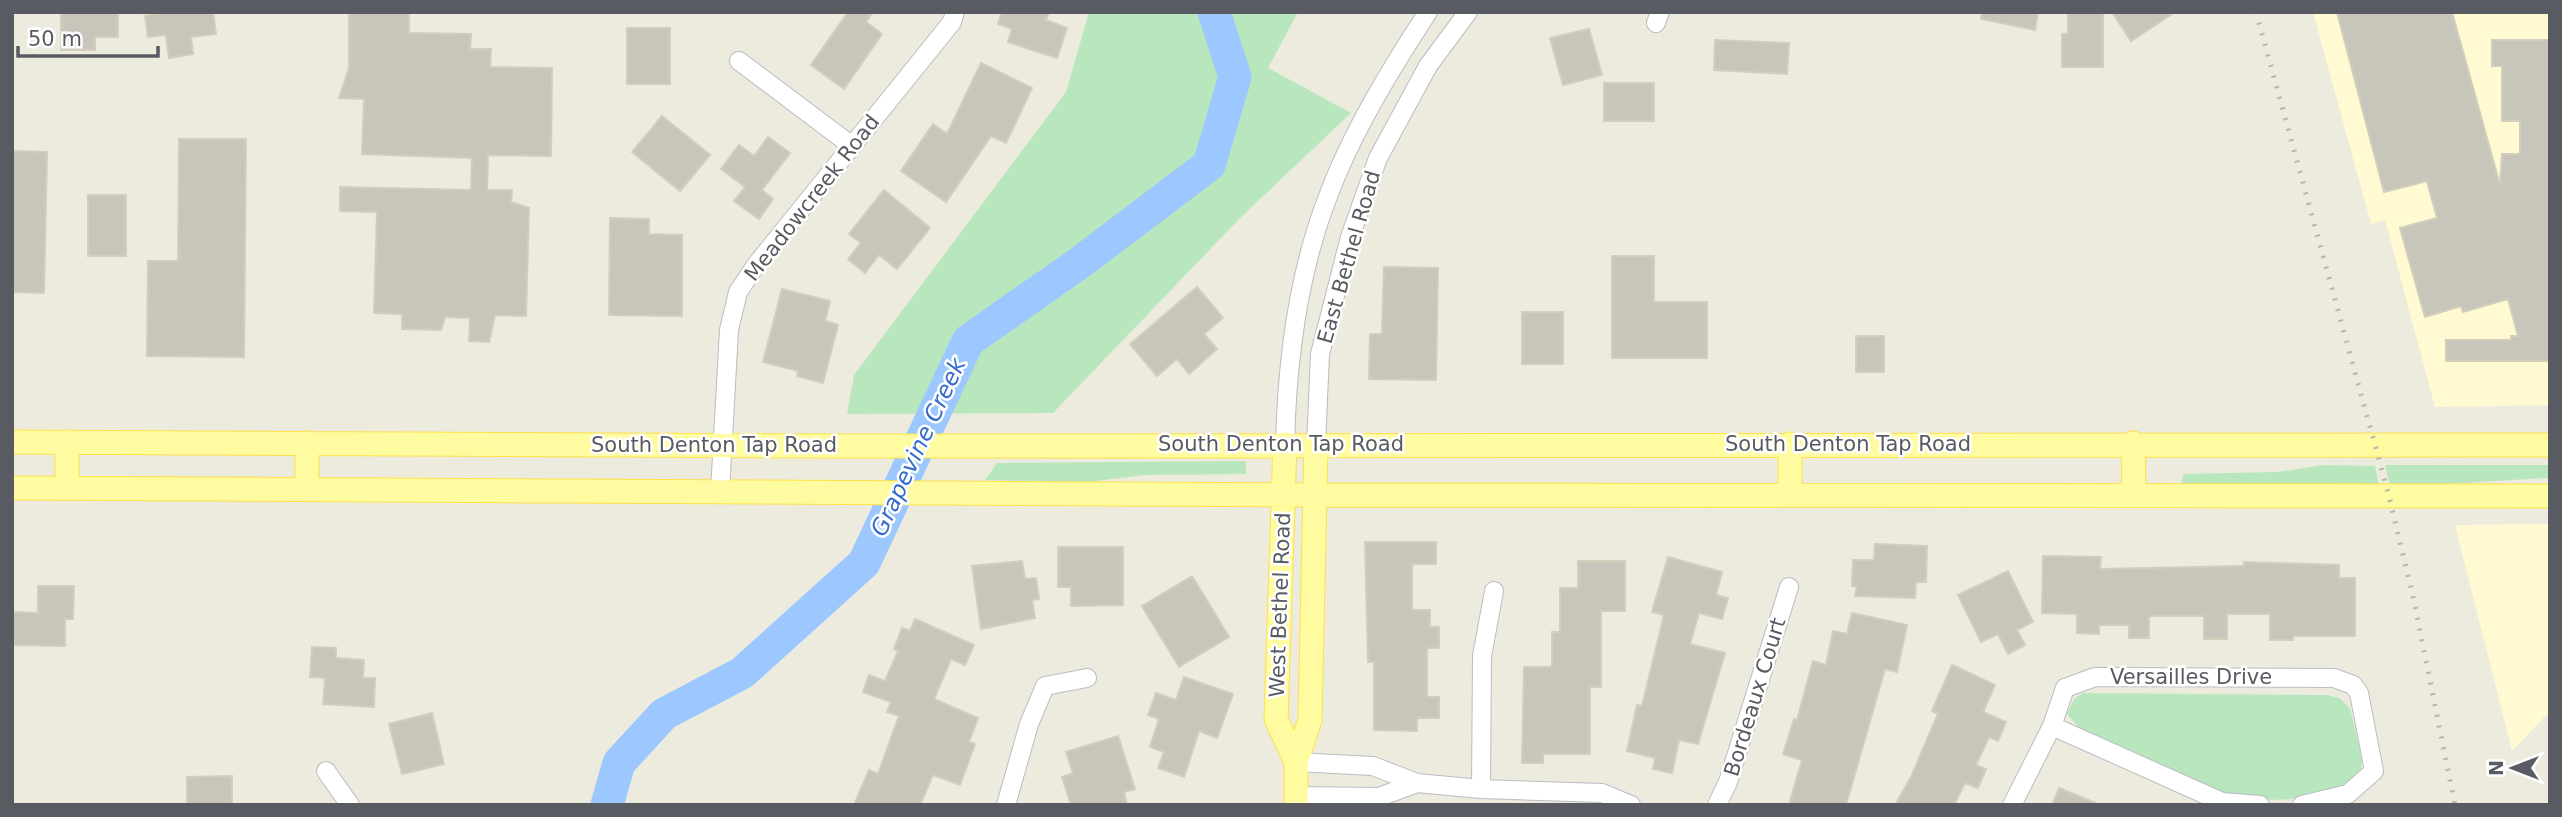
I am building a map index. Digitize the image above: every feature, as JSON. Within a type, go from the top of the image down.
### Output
[{"type":"main road","name":"South Denton Tap Road","points":[[12,442],[721,446],[2133,443],[2550,445]]},
{"type":"main road","points":[[67,442],[67,488]]},
{"type":"main road","points":[[307,443],[307,489]]},
{"type":"main road","points":[[2133,443],[2134,495]]},
{"type":"main road","name":"West Bethel Road","points":[[1285,444],[1276,719],[1296,762]]},
{"type":"main road","name":"West Bethel Road","points":[[1296,800],[1296,762],[1310,720],[1316,444]]},
{"type":"main road","points":[[1790,444],[1790,494]]},
{"type":"main road","points":[[12,488],[1284,495],[2550,496]]},
{"type":"street","name":"Meadowcreek Road","points":[[720,492],[729,330],[738,292],[952,22],[956,12]]},
{"type":"street","name":"East Bethel Road","points":[[1285,444],[1289,364],[1295,325],[1304,273],[1327,198],[1398,57],[1428,12]]},
{"type":"street","name":"East Bethel Road","points":[[1316,444],[1320,354],[1331,304],[1354,226],[1378,158],[1390,135],[1428,66],[1468,12]]},
{"type":"street","points":[[739,61],[852,146]]},
{"type":"street","name":"Bordeaux Court","points":[[1717,805],[1728,782],[1789,587]]},
{"type":"street","points":[[1481,789],[1482,656],[1494,591]]},
{"type":"street","name":"Versailles Drive","points":[[2012,805],[2052,726],[2065,688],[2095,677],[2334,678],[2353,685],[2359,693],[2374,771],[2348,794],[2302,805]]},
{"type":"street","points":[[1006,805],[1029,724],[1045,686],[1087,678]]},
{"type":"street","points":[[2052,726],[2222,802],[2260,805]]},
{"type":"street","points":[[1296,762],[1373,766],[1417,783],[1481,789],[1602,793],[1631,805]]},
{"type":"street","points":[[326,771],[350,805]]},
{"type":"street","points":[[1296,800],[1379,797],[1417,783]]},
{"type":"shaded area","points":[[2313,12],[2550,12],[2550,405],[2435,407],[2385,220],[2371,224]]},
{"type":"shaded area","points":[[2550,524],[2550,711],[2512,751],[2455,525]]},
{"type":"green space","points":[[1089,12],[1298,12],[1268,68],[1351,113],[1242,216],[1053,413],[847,414],[854,375],[1066,92]]},
{"type":"green space","points":[[1246,461],[1246,474],[1146,475],[1086,482],[985,480],[997,463]]},
{"type":"green space","points":[[2324,465],[2375,466],[2379,486],[2182,486],[2183,474],[2277,472]]},
{"type":"green space","points":[[2385,465],[2550,465],[2550,478],[2390,485]]},
{"type":"green space","points":[[2083,693],[2327,695],[2339,698],[2350,708],[2362,760],[2361,772],[2352,784],[2290,799],[2262,799],[2207,788],[2079,728],[2067,714],[2074,699]]},
{"type":"building","points":[[61,12],[118,12],[118,37],[95,37],[95,50],[61,50]]},
{"type":"building","points":[[162,12],[213,12],[216,34],[191,37],[193,54],[169,58],[166,35],[148,37],[145,16]]},
{"type":"building","points":[[349,12],[409,12],[409,33],[471,34],[470,49],[491,49],[490,67],[552,68],[551,156],[488,155],[487,190],[512,190],[511,202],[529,208],[526,316],[495,315],[489,342],[469,341],[470,318],[445,317],[441,330],[402,329],[402,314],[374,313],[377,212],[340,211],[340,187],[471,190],[472,158],[362,154],[364,99],[339,98],[349,68]]},
{"type":"building","points":[[848,12],[873,12],[866,22],[882,34],[844,89],[811,65]]},
{"type":"building","points":[[1002,12],[1049,12],[1046,20],[1067,28],[1057,58],[1008,42],[1012,29],[998,24]]},
{"type":"building","points":[[1982,12],[2038,12],[2035,30],[1981,19]]},
{"type":"building","points":[[2068,12],[2103,12],[2103,67],[2062,67],[2062,34],[2068,34]]},
{"type":"building","points":[[2112,12],[2175,12],[2131,41]]},
{"type":"building","points":[[2337,12],[2452,12],[2500,185],[2502,154],[2520,154],[2520,121],[2502,121],[2502,66],[2492,66],[2492,40],[2550,40],[2550,361],[2446,361],[2446,340],[2511,340],[2511,336],[2518,336],[2508,299],[2463,312],[2461,306],[2425,317],[2400,228],[2437,218],[2427,181],[2384,192]]},
{"type":"building","points":[[627,28],[670,28],[670,84],[627,84]]},
{"type":"building","points":[[1589,29],[1602,75],[1563,85],[1550,38]]},
{"type":"building","points":[[1715,40],[1789,43],[1787,74],[1714,70]]},
{"type":"building","points":[[981,63],[1032,88],[1006,143],[991,136],[946,202],[901,171],[933,124],[947,134]]},
{"type":"building","points":[[1604,83],[1654,83],[1654,121],[1604,121]]},
{"type":"building","points":[[662,116],[710,155],[680,191],[632,152]]},
{"type":"building","points":[[768,137],[790,153],[762,190],[773,199],[759,219],[734,201],[745,187],[721,169],[739,145],[754,156]]},
{"type":"building","points":[[179,139],[246,139],[244,357],[147,356],[148,261],[178,261]]},
{"type":"building","points":[[12,151],[47,152],[44,293],[12,292]]},
{"type":"building","points":[[884,190],[930,228],[897,269],[879,255],[865,273],[848,259],[861,243],[849,234]]},
{"type":"building","points":[[88,195],[126,195],[126,256],[88,256]]},
{"type":"building","points":[[610,218],[649,219],[649,234],[682,235],[682,316],[609,315]]},
{"type":"building","points":[[1612,256],[1654,256],[1654,302],[1707,302],[1707,358],[1612,358]]},
{"type":"building","points":[[1384,267],[1438,268],[1436,380],[1369,379],[1370,334],[1382,334]]},
{"type":"building","points":[[1197,287],[1223,318],[1204,334],[1217,349],[1189,374],[1177,359],[1157,376],[1130,344]]},
{"type":"building","points":[[782,289],[830,301],[825,321],[838,325],[823,383],[797,376],[798,371],[763,362]]},
{"type":"building","points":[[1522,312],[1563,312],[1563,364],[1522,364]]},
{"type":"building","points":[[1856,336],[1884,336],[1884,372],[1856,372]]},
{"type":"building","points":[[1365,542],[1436,542],[1436,564],[1412,564],[1412,610],[1430,610],[1430,627],[1439,627],[1439,648],[1427,648],[1427,697],[1439,697],[1439,718],[1417,718],[1417,731],[1374,730],[1374,662],[1368,662]]},
{"type":"building","points":[[1875,544],[1927,546],[1926,582],[1916,582],[1915,598],[1855,596],[1857,587],[1852,586],[1853,560],[1874,560]]},
{"type":"building","points":[[1058,547],[1123,547],[1123,605],[1071,606],[1071,587],[1058,587]]},
{"type":"building","points":[[2043,556],[2101,557],[2100,569],[2244,566],[2244,562],[2339,565],[2339,578],[2355,578],[2355,636],[2293,636],[2293,640],[2270,640],[2270,614],[2227,614],[2227,639],[2204,639],[2204,616],[2149,616],[2149,638],[2129,638],[2129,625],[2099,625],[2099,634],[2077,633],[2077,614],[2042,613]]},
{"type":"building","points":[[1668,557],[1722,572],[1716,595],[1728,598],[1722,619],[1699,613],[1690,644],[1725,653],[1698,744],[1679,740],[1672,773],[1653,769],[1655,758],[1627,751],[1637,705],[1642,706],[1664,615],[1652,612]]},
{"type":"building","points":[[1022,561],[1025,579],[1036,578],[1039,599],[1032,600],[1035,618],[981,629],[972,566]]},
{"type":"building","points":[[1578,561],[1625,561],[1625,611],[1601,611],[1601,687],[1590,687],[1590,754],[1543,754],[1543,763],[1522,763],[1524,667],[1552,667],[1552,632],[1560,632],[1560,588],[1578,588]]},
{"type":"building","points":[[2008,571],[2033,622],[2017,630],[2025,645],[2008,654],[1998,634],[1981,642],[1958,595]]},
{"type":"building","points":[[1192,576],[1229,637],[1179,667],[1142,606]]},
{"type":"building","points":[[38,586],[74,586],[73,619],[65,619],[65,646],[12,645],[12,612],[38,613]]},
{"type":"building","points":[[1852,613],[1907,625],[1897,672],[1885,669],[1846,805],[1789,805],[1802,760],[1783,754],[1794,719],[1797,720],[1813,661],[1826,665],[1833,631],[1847,634]]},
{"type":"building","points":[[915,619],[974,645],[965,665],[951,659],[934,699],[978,718],[969,742],[975,744],[960,785],[933,775],[920,805],[854,805],[869,770],[878,774],[899,716],[887,712],[891,702],[863,692],[869,675],[885,681],[898,651],[894,649],[902,628],[910,631]]},
{"type":"building","points":[[312,647],[336,648],[336,658],[364,660],[363,678],[375,678],[374,707],[323,704],[325,678],[310,677]]},
{"type":"building","points":[[1952,665],[1995,685],[1983,712],[2006,722],[1998,741],[1989,737],[1976,765],[1986,769],[1978,788],[1965,783],[1954,805],[1895,805],[1911,777],[1938,714],[1932,711]]},
{"type":"building","points":[[1184,677],[1233,694],[1217,738],[1199,731],[1184,777],[1158,768],[1164,752],[1150,747],[1159,719],[1148,715],[1156,693],[1176,700]]},
{"type":"building","points":[[432,713],[444,764],[402,774],[389,724]]},
{"type":"building","points":[[1118,736],[1135,789],[1124,792],[1127,805],[1071,805],[1062,777],[1073,773],[1066,752]]},
{"type":"building","points":[[232,776],[232,805],[187,805],[187,777]]},
{"type":"building","points":[[2059,788],[2098,804],[2098,805],[2052,805]]},
{"type":"waterway","name":"Grapevine Creek","points":[[607,805],[619,763],[664,714],[742,673],[864,563],[968,341],[1078,264],[1209,165],[1235,77],[1214,12]]},
{"type":"railway","points":[[2256,12],[2389,496],[2414,601],[2455,805]]}]
